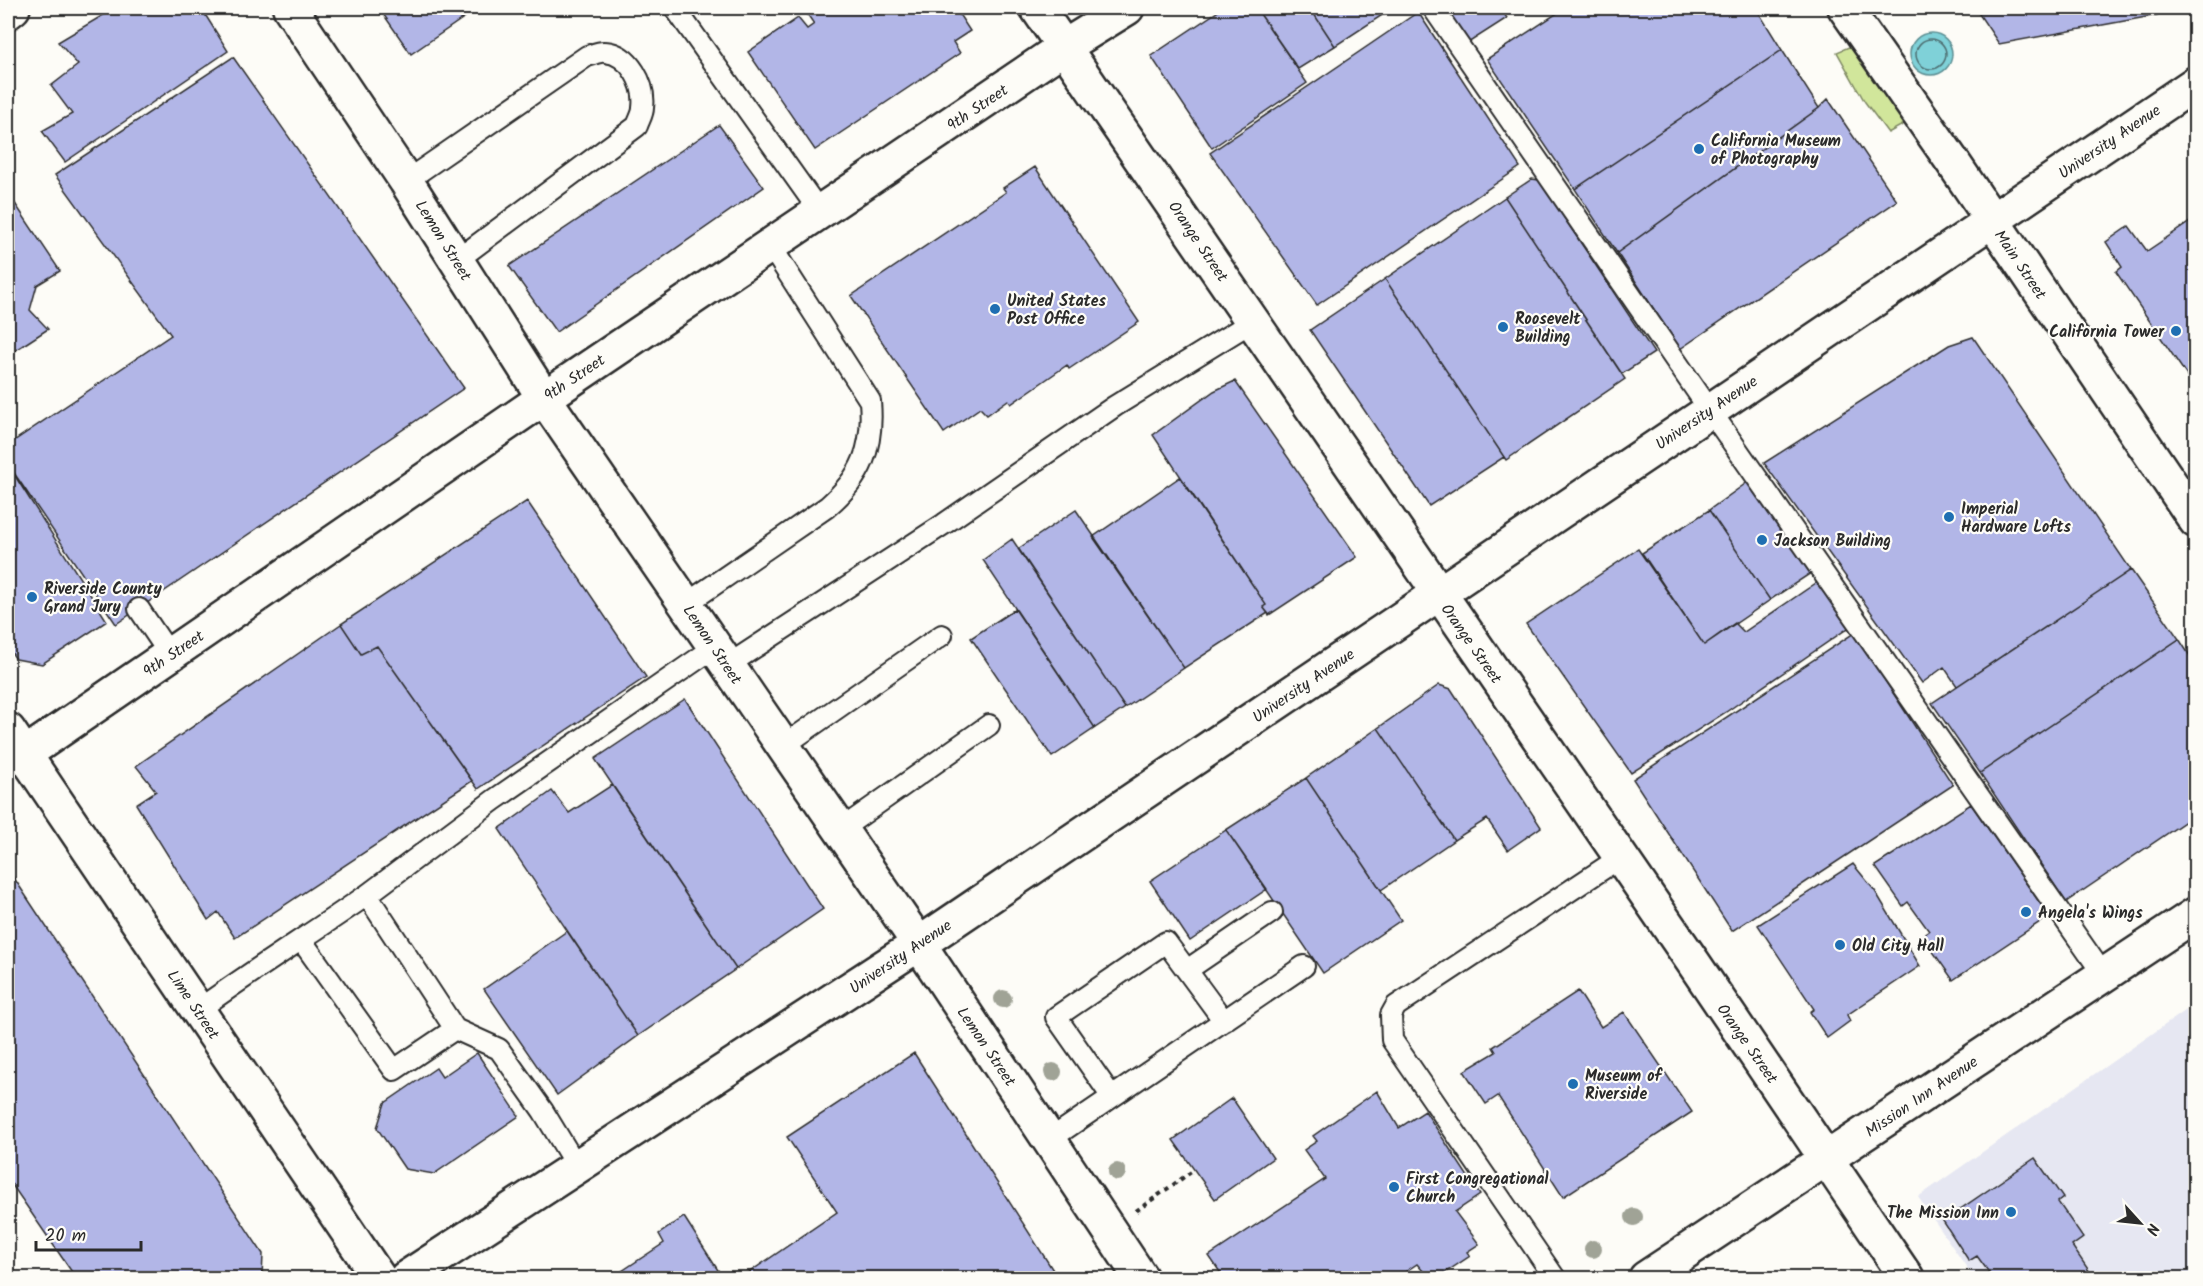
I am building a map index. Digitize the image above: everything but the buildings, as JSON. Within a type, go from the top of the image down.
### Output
[{"type":"street","points":[[8,12],[14,8]]},
{"type":"street","name":"Lemon Street","points":[[290,8],[406,181],[544,398],[919,944],[1049,1140],[1133,1276]]},
{"type":"street","name":"Orange Street","points":[[1037,8],[1621,857],[1907,1278]]},
{"type":"street","name":"9th Street","points":[[13,748],[170,655],[770,245],[1064,47],[1127,8]]},
{"type":"street","name":"Main Street","points":[[1845,8],[2196,521]]},
{"type":"street","name":"University Avenue","points":[[406,1278],[919,944],[1709,409],[2196,83]]},
{"type":"street","name":"Lime Street","points":[[13,748],[198,1010],[379,1278]]},
{"type":"street","name":"Mission Inn Avenue","points":[[1646,1278],[2196,914]]},
{"type":"lane","points":[[675,8],[820,212]]},
{"type":"lane","points":[[1433,8],[2103,974]]},
{"type":"lane","points":[[406,181],[586,56],[603,51],[619,55],[637,75],[644,96],[643,110],[637,126],[457,260]]},
{"type":"lane","points":[[686,603],[826,507],[846,490],[856,476],[868,443],[872,422],[870,401],[770,245]]},
{"type":"lane","points":[[198,1010],[367,895],[494,800],[721,656],[944,525],[1115,406],[1253,321]]},
{"type":"lane","points":[[139,609],[170,655]]},
{"type":"lane","points":[[783,746],[942,635]]},
{"type":"lane","points":[[840,830],[989,725]]},
{"type":"lane","points":[[1556,1278],[1392,1040],[1391,1015],[1396,1006],[1621,857]]},
{"type":"lane","points":[[367,895],[455,1029],[499,1049],[543,1111],[576,1167]]},
{"type":"lane","points":[[1187,970],[1272,912]]},
{"type":"lane","points":[[302,941],[394,1070],[455,1029]]},
{"type":"lane","points":[[1112,1097],[1056,1017],[1166,942],[1224,1021]]},
{"type":"lane","points":[[1049,1140],[1304,966]]},
{"type":"path","points":[[1136,1211],[1194,1170]]},
{"type":"shaded area","points":[[2195,1004],[2195,1278],[1974,1278],[1918,1197]]},
{"type":"green space","points":[[1856,44],[1908,122],[1888,133],[1865,102],[1837,52]]},
{"type":"water","points":[[1931,33],[1946,39],[1952,54],[1946,69],[1931,75],[1916,69],[1910,54],[1916,39]]},
{"type":"place","name":"California Museum of Photography","points":[[1699,149]]},
{"type":"place","name":"United States Post Office","points":[[995,309]]},
{"type":"place","name":"Roosevelt Building","points":[[1503,327]]},
{"type":"place","name":"California Tower","points":[[2176,331]]},
{"type":"place","name":"Imperial Hardware Lofts","points":[[1949,517]]},
{"type":"place","name":"Jackson Building","points":[[1762,540]]},
{"type":"place","name":"Riverside County Grand Jury","points":[[32,597]]},
{"type":"place","name":"Angela's Wings","points":[[2026,912]]},
{"type":"place","name":"Old City Hall","points":[[1840,945]]},
{"type":"place","name":"Museum of Riverside","points":[[1573,1084]]},
{"type":"place","name":"First Congregational Church","points":[[1394,1187]]},
{"type":"place","name":"The Mission Inn","points":[[2011,1212]]}]
